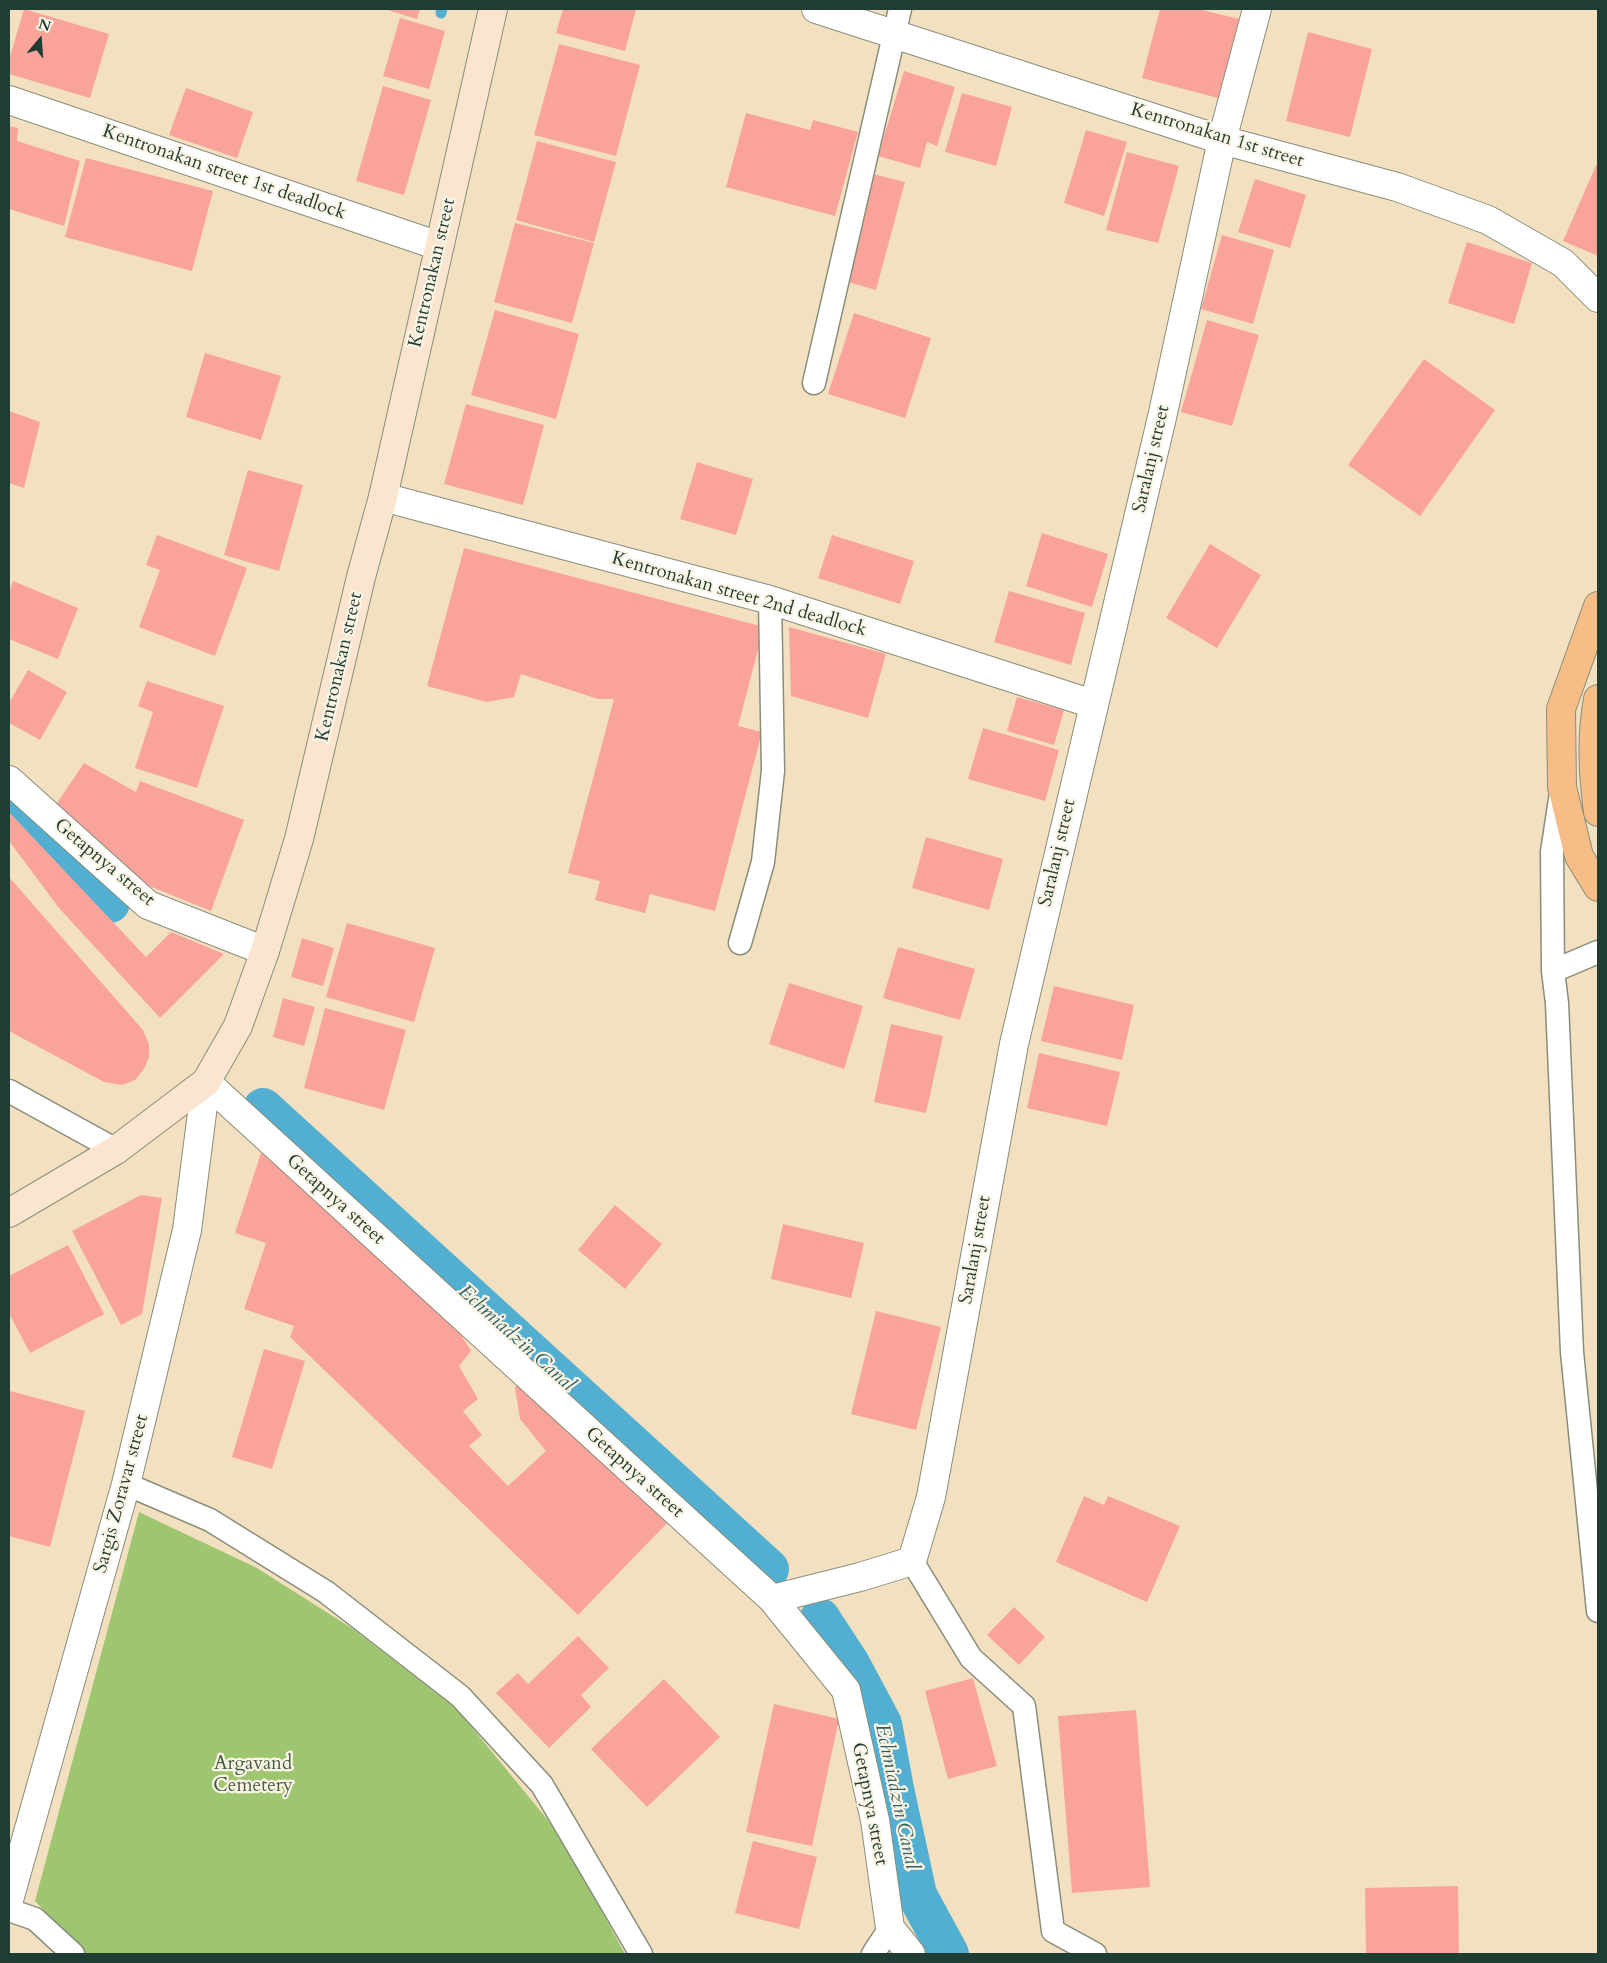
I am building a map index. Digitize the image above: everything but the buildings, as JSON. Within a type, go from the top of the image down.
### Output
[{"type":"highway","points":[[1598,606],[1561,709],[1562,787],[1580,856],[1598,887]]},
{"type":"highway","points":[[1598,699],[1594,721],[1592,760],[1598,812]]},
{"type":"main road","name":"Kentronakan street","points":[[9,1213],[116,1150],[206,1082],[238,1026],[265,951],[302,830],[361,577],[383,497],[493,9]]},
{"type":"street","name":"Kentronakan 1st street","points":[[816,9],[897,21],[1222,140],[1397,187],[1488,220],[1563,263],[1598,298]]},
{"type":"street","name":"Saralanj street","points":[[912,1561],[931,1497],[1014,1044],[1163,413],[1222,140],[1257,9]]},
{"type":"street","name":"Kentronakan street 1st deadlock","points":[[9,100],[439,246]]},
{"type":"street","name":"Kentronakan street 2nd deadlock","points":[[383,497],[770,600],[1093,704]]},
{"type":"street","name":"Getapnya street","points":[[9,780],[148,905],[265,951]]},
{"type":"street","name":"Getapnya street","points":[[206,1082],[772,1599],[846,1690],[875,1820],[890,1928]]},
{"type":"street","name":"Sargis Zoravar street","points":[[9,1900],[126,1484],[187,1230],[206,1082]]},
{"type":"street","points":[[772,1599],[860,1577],[912,1561]]},
{"type":"street","points":[[890,1928],[911,1954]]},
{"type":"lane","points":[[814,382],[897,21]]},
{"type":"lane","points":[[740,943],[764,862],[773,770],[770,600]]},
{"type":"lane","points":[[1562,787],[1552,852],[1553,971],[1557,1013],[1572,1352],[1598,1612]]},
{"type":"lane","points":[[1553,971],[1598,952]]},
{"type":"lane","points":[[9,1091],[116,1150]]},
{"type":"lane","points":[[126,1484],[210,1520],[326,1592],[460,1696],[542,1785],[641,1954]]},
{"type":"lane","points":[[912,1561],[970,1658],[1024,1706],[1053,1931],[1095,1954]]},
{"type":"lane","points":[[9,1910],[35,1919],[73,1954]]},
{"type":"lane","points":[[873,1954],[890,1928]]},
{"type":"green space","name":"Argavand Cemetery","points":[[139,1512],[257,1568],[353,1629],[456,1708],[560,1835],[625,1954],[86,1954],[35,1901]]},
{"type":"waterway","points":[[441,13],[442,9]]},
{"type":"waterway","name":"Echmiadzin Canal","points":[[9,801],[110,903]]},
{"type":"waterway","name":"Echmiadzin Canal","points":[[263,1108],[769,1569]]},
{"type":"waterway","name":"Echmiadzin Canal","points":[[820,1618],[850,1664],[882,1724],[917,1895],[949,1954]]}]
